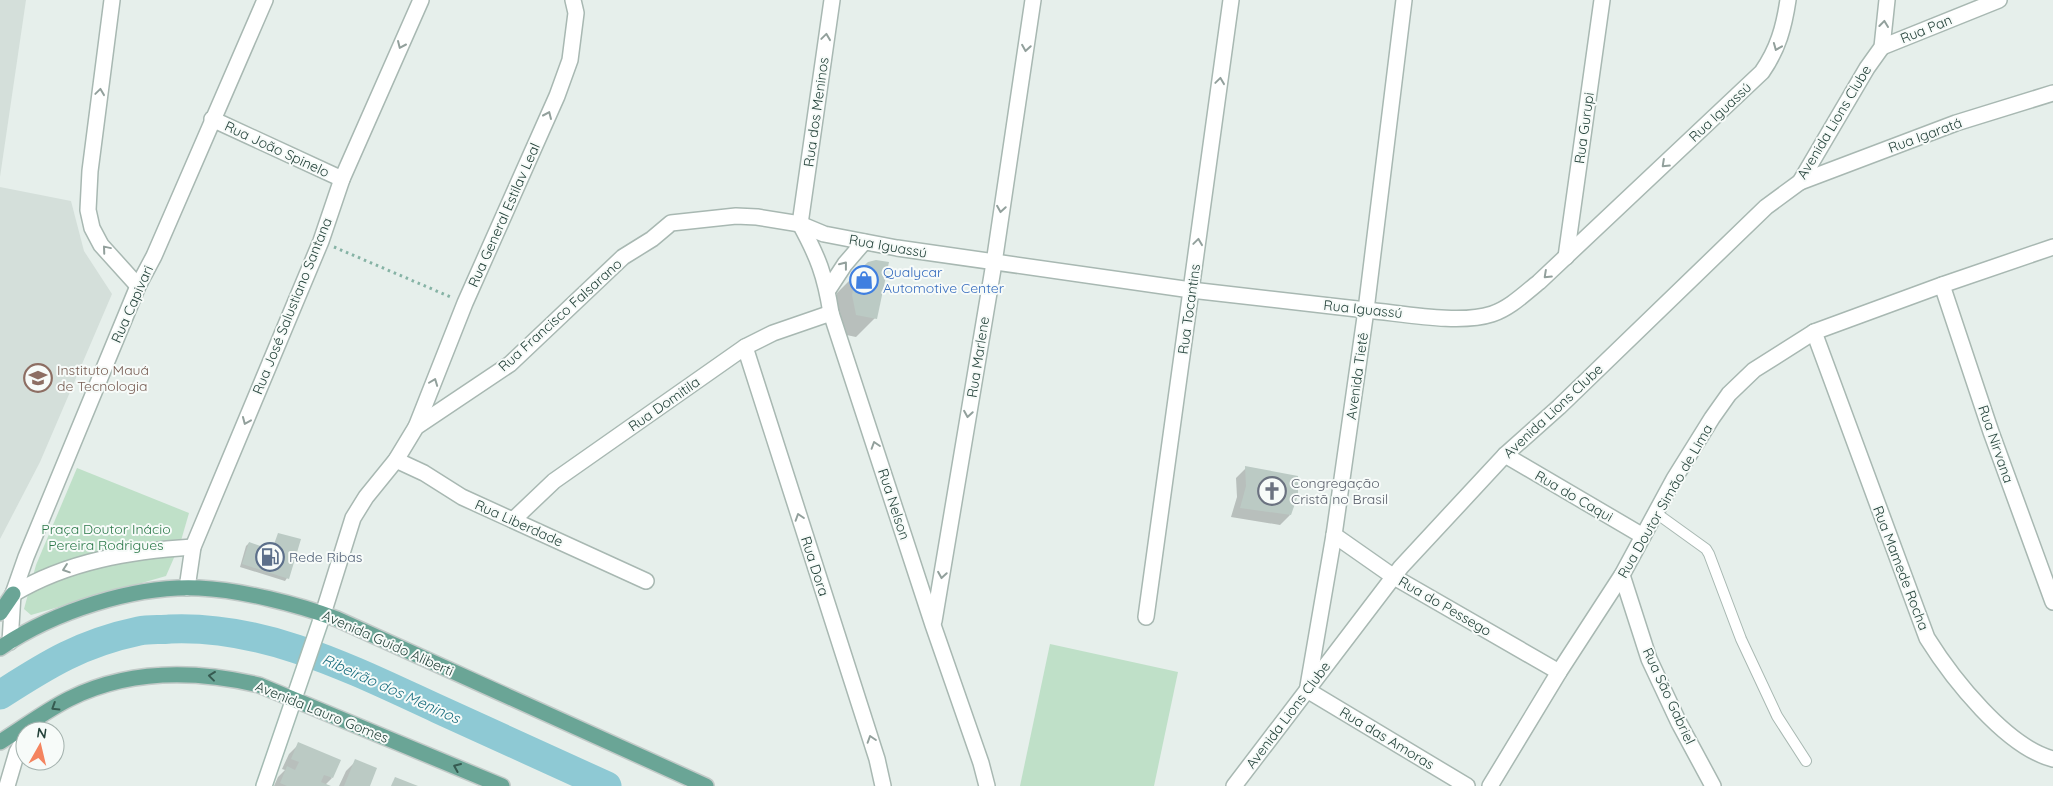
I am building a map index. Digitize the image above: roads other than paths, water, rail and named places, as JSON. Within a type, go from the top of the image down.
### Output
[{"type":"main road","name":"Avenida Guido Aliberti","points":[[5,645],[51,620],[123,596],[187,588],[237,592],[322,614],[706,786]]},
{"type":"main road","points":[[0,613],[13,594]]},
{"type":"main road","name":"Avenida Lauro Gomes","points":[[38,721],[68,699],[114,681],[176,674],[229,678],[295,691],[502,786]]},
{"type":"main road","name":"Avenida Lauro Gomes","points":[[0,742],[15,734]]},
{"type":"street","points":[[112,0],[90,171],[88,210],[92,228],[101,245],[138,286]]},
{"type":"street","name":"Rua Capivari","points":[[5,645],[13,594],[138,286],[154,256],[265,0]]},
{"type":"street","name":"Rua José Salustiano Santana","points":[[187,588],[193,547],[321,241],[342,179],[421,0]]},
{"type":"street","name":"Rua General Estilav Leal","points":[[416,427],[465,303],[557,96],[570,60],[576,13],[573,0]]},
{"type":"street","name":"Rua dos Meninos","points":[[800,224],[832,0]]},
{"type":"street","name":"Rua Marlene","points":[[934,625],[994,263],[1033,0]]},
{"type":"street","name":"Rua Tocantins","points":[[1146,617],[1231,0]]},
{"type":"street","name":"Avenida Tietê","points":[[1307,690],[1334,535],[1366,310],[1404,0]]},
{"type":"street","name":"Rua Gurupi","points":[[1566,257],[1602,0]]},
{"type":"street","name":"Rua Iguassú","points":[[800,224],[824,234],[864,242],[994,263],[1191,290],[1450,319],[1474,318],[1492,314],[1512,304],[1566,257],[1762,72],[1773,57],[1780,38],[1788,0]]},
{"type":"street","points":[[1882,47],[1887,0]]},
{"type":"street","name":"Rua Pan","points":[[1882,47],[1999,0]]},
{"type":"street","name":"Avenida Lions Clube","points":[[1234,786],[1400,567],[1505,455],[1566,400],[1766,207],[1800,182],[1867,68],[1882,47]]},
{"type":"street","name":"Rua Igaratá","points":[[1800,182],[1956,123],[2053,94]]},
{"type":"street","name":"Rua João Spinelo","points":[[212,120],[342,179]]},
{"type":"street","name":"Rua Francisco Falsarano","points":[[264,786],[353,518],[366,497],[396,460],[416,427],[510,364],[623,257],[652,239],[671,223],[736,216],[757,216],[800,224]]},
{"type":"street","name":"Rua Nelson","points":[[800,224],[818,257],[828,290],[831,312],[987,786]]},
{"type":"street","points":[[828,290],[844,264],[864,242]]},
{"type":"street","name":"Rua Doutor Simão de Lima","points":[[1490,786],[1559,672],[1622,575],[1674,479],[1729,394],[1754,370],[1814,332],[2053,247]]},
{"type":"street","name":"Rua Nirvana","points":[[1942,285],[1990,432],[2053,602]]},
{"type":"street","name":"Rua Domitila","points":[[513,520],[554,481],[745,347],[774,333],[831,312]]},
{"type":"street","name":"Rua Mamede Rocha","points":[[1814,332],[1927,638],[1942,662],[1965,690],[2007,733],[2030,750],[2053,759]]},
{"type":"street","name":"Rua Dora","points":[[745,347],[877,759],[882,786]]},
{"type":"street","name":"Rua do Caqui","points":[[1505,455],[1643,536]]},
{"type":"street","name":"Rua Liberdade","points":[[396,460],[424,473],[462,497],[646,581]]},
{"type":"street","name":"Rua do Pessego","points":[[1334,535],[1394,577],[1559,672]]},
{"type":"street","points":[[13,594],[36,580],[67,568],[113,556],[160,549],[193,547]]},
{"type":"street","name":"Rua São Gabriel","points":[[1622,575],[1649,658],[1679,722],[1713,786]]},
{"type":"street","name":"Rua das Amoras","points":[[1307,690],[1467,786]]},
{"type":"street","points":[[7,786],[15,759]]},
{"type":"lane","points":[[1656,513],[1706,549],[1740,639],[1777,716],[1806,761]]},
{"type":"waterway","name":"Ribeirão dos Meninos","points":[[0,695],[66,656],[119,636],[143,630],[170,629],[206,630],[240,634],[275,642],[341,665],[607,786]]},
{"type":"place","name":"Qualycar Automotive Center","points":[[864,280]]},
{"type":"place","name":"Instituto Mauá de Tecnologia","points":[[38,378]]},
{"type":"place","name":"Congregação Cristã no Brasil","points":[[1272,491]]},
{"type":"place","name":"Rede Ribas","points":[[270,557]]},
{"type":"park label","name":"Praça Doutor Inácio Pereira Rodrigues","points":[[106,538]]}]
